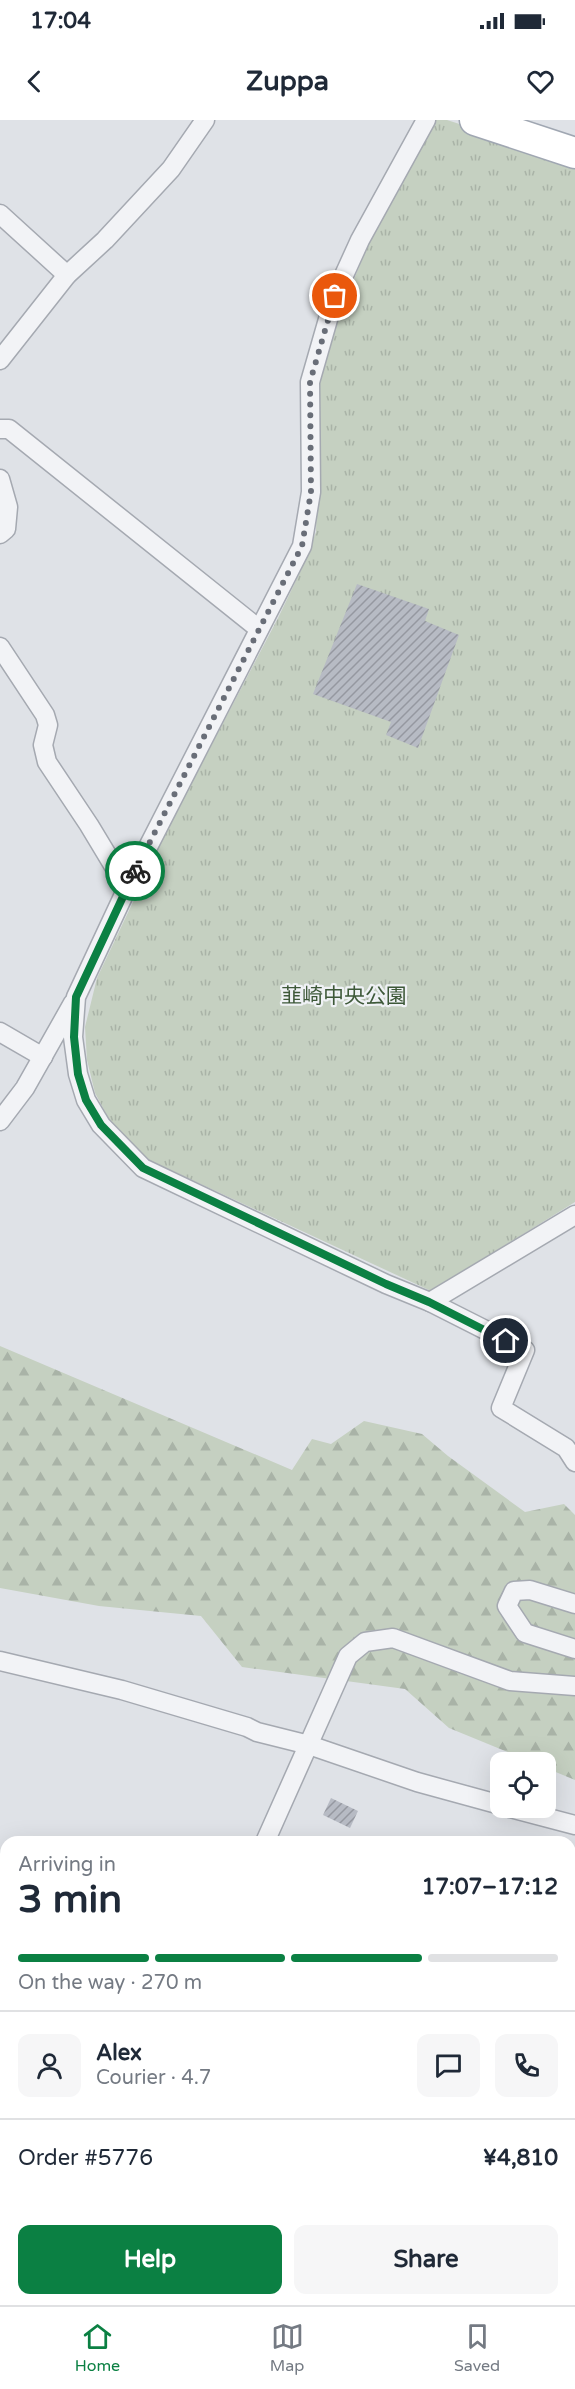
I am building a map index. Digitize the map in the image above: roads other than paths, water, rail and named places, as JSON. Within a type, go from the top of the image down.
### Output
[{"type":"main road","points":[[475,120],[575,153]]},
{"type":"street","points":[[0,360],[67,275],[105,240],[171,170],[205,120]]},
{"type":"street","points":[[0,1121],[25,1088],[76,997],[127,888],[302,546],[311,492],[310,382],[335,296],[360,240],[426,120]]},
{"type":"street","points":[[0,214],[67,275]]},
{"type":"street","points":[[0,429],[9,429],[259,629]]},
{"type":"street","points":[[0,479],[8,507],[6,529],[0,534]]},
{"type":"street","points":[[0,647],[45,715],[48,725],[43,745],[47,762],[127,888]]},
{"type":"street","points":[[76,997],[74,1037],[78,1074],[86,1100],[101,1125],[143,1168],[386,1284],[429,1302],[525,1350],[501,1408],[566,1448],[575,1462]]},
{"type":"street","points":[[0,1032],[43,1057]]},
{"type":"street","points":[[429,1302],[458,1287],[575,1215]]},
{"type":"street","points":[[452,1314],[458,1287]]},
{"type":"street","points":[[575,1604],[530,1590],[514,1591],[507,1606],[525,1633],[575,1648]]},
{"type":"street","points":[[268,1836],[348,1656],[364,1642],[393,1638],[510,1681],[575,1686]]},
{"type":"street","points":[[0,1661],[122,1690],[247,1727],[257,1732],[309,1745],[417,1782],[490,1802]]},
{"type":"street","points":[[548,1818],[575,1825]]},
{"type":"park label","name":"韮崎中央公園","points":[[344,996]]}]
